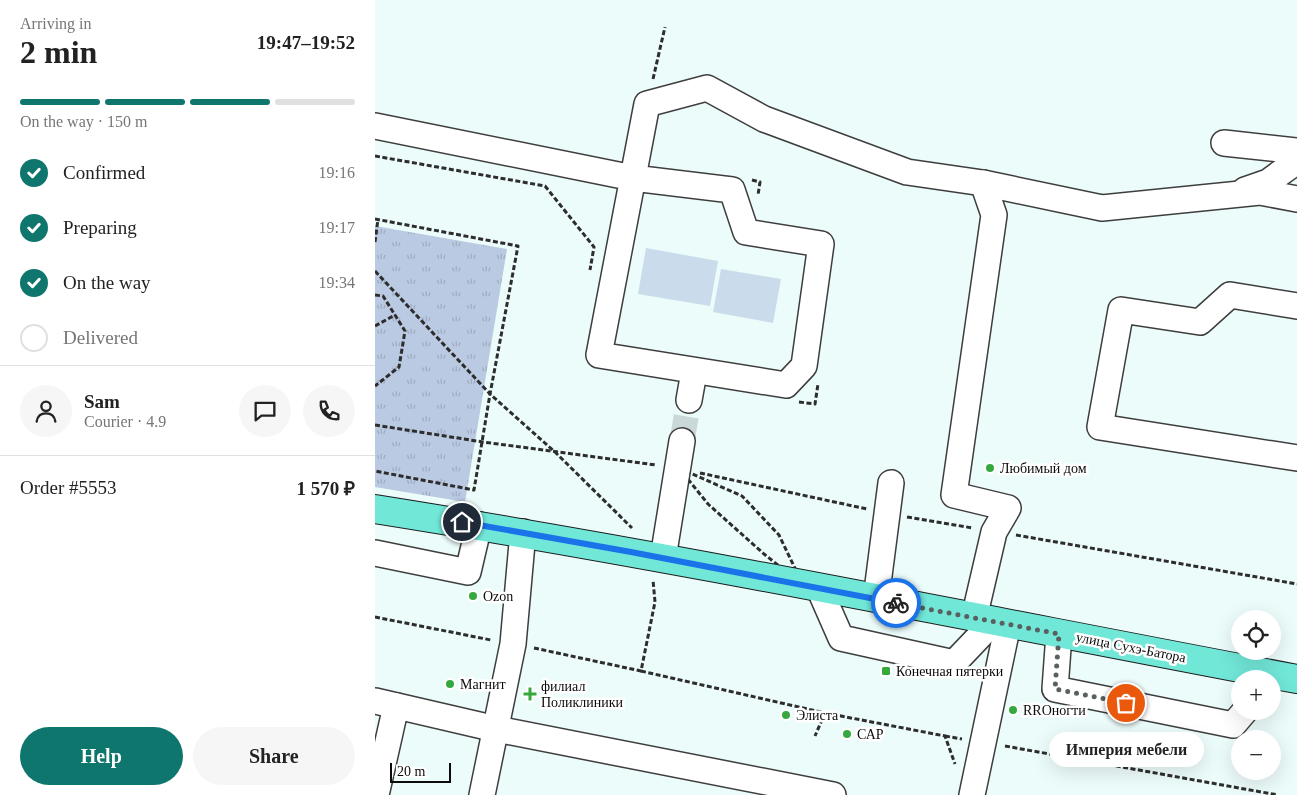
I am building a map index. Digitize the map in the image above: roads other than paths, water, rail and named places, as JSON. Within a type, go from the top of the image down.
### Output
[{"type":"main road","name":"улица Сухэ-Батора","points":[[375,509],[523,532],[1241,670]]},
{"type":"lane","points":[[375,126],[633,178],[732,190],[746,232],[821,244],[804,366],[786,386],[599,355],[633,178],[647,104],[707,88],[765,119],[907,172],[983,183],[1101,208],[1235,193],[1260,192],[1297,199]]},
{"type":"lane","points":[[1224,143],[1297,152]]},
{"type":"lane","points":[[1235,193],[1268,182],[1297,161]]},
{"type":"lane","points":[[973,795],[983,742],[992,621],[994,532],[1008,508],[954,495],[994,215],[983,183]]},
{"type":"lane","points":[[1297,306],[1230,295],[1200,322],[1121,310],[1100,427],[1297,458]]},
{"type":"lane","points":[[689,400],[694,372]]},
{"type":"lane","points":[[656,557],[679,468],[682,441]]},
{"type":"lane","points":[[876,599],[891,483]]},
{"type":"lane","points":[[375,553],[468,572],[479,525]]},
{"type":"lane","points":[[482,795],[513,644],[523,532]]},
{"type":"lane","points":[[811,587],[841,638],[954,663],[992,621]]},
{"type":"lane","points":[[1059,634],[1055,689],[1233,725],[1237,720]]},
{"type":"lane","points":[[376,795],[385,704],[496,729],[833,795]]},
{"type":"tunnel","points":[[682,441],[689,400]]},
{"type":"place","name":"Любимый дом","points":[[990,468]]},
{"type":"place","name":"Ozon","points":[[473,596]]},
{"type":"place","name":"Конечная пятерки","points":[[886,671]]},
{"type":"place","name":"Магнит","points":[[450,684]]},
{"type":"place","name":"филиал Поликлиники","points":[[530,694]]},
{"type":"place","name":"Империя мебели","points":[[1126,703]]},
{"type":"place","name":"RROногти","points":[[1013,710]]},
{"type":"place","name":"Элиста","points":[[786,715]]},
{"type":"place","name":"САР","points":[[847,734]]}]
